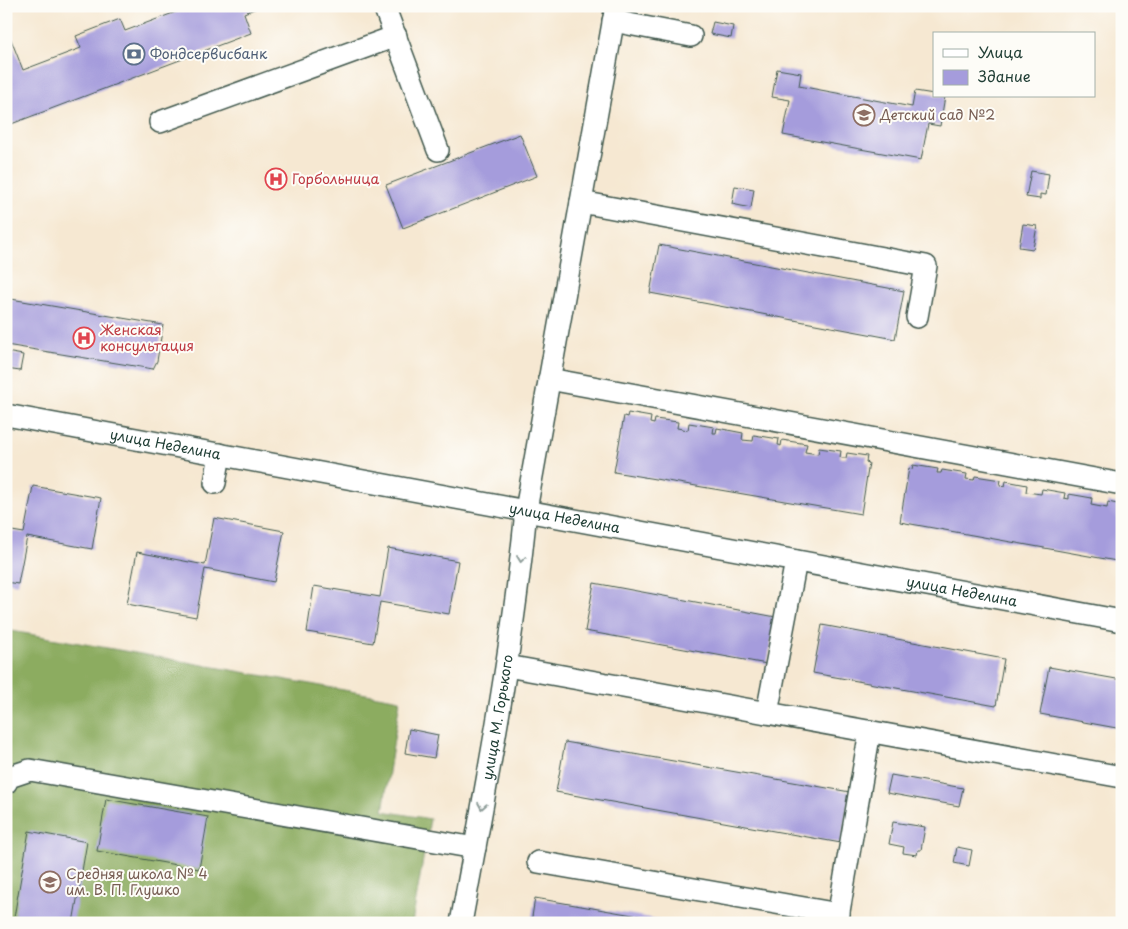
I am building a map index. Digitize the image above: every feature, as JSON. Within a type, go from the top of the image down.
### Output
[{"type":"street","points":[[384,6],[438,150]]},
{"type":"street","points":[[615,14],[691,36]]},
{"type":"street","name":"улица М. Горького","points":[[462,923],[507,666],[526,510],[615,14]]},
{"type":"street","points":[[160,122],[396,36]]},
{"type":"street","points":[[581,202],[926,266],[917,317]]},
{"type":"street","points":[[549,379],[1122,484]]},
{"type":"street","name":"улица Неделина","points":[[6,415],[1122,621]]},
{"type":"street","points":[[215,483],[220,454]]},
{"type":"street","points":[[767,713],[796,561]]},
{"type":"street","points":[[507,666],[1122,777]]},
{"type":"street","points":[[538,862],[838,918],[870,731]]},
{"type":"street","points":[[6,783],[9,777],[30,770],[475,848]]},
{"type":"green space","points":[[6,630],[400,700],[383,811],[430,819],[412,923],[6,923]]},
{"type":"building","points":[[192,6],[262,6],[244,13],[251,33],[6,126],[6,27],[23,70],[81,48],[76,36],[120,19],[125,31]]},
{"type":"building","points":[[713,22],[733,26],[731,38],[710,34]]},
{"type":"building","name":"Детский сад №2","points":[[777,69],[801,73],[799,86],[912,107],[915,91],[933,94],[933,98],[945,98],[940,126],[928,124],[921,160],[783,135],[790,100],[772,97]]},
{"type":"building","points":[[520,134],[537,176],[403,228],[386,185]]},
{"type":"building","points":[[1031,171],[1049,174],[1046,195],[1040,194],[1040,199],[1026,197]]},
{"type":"building","points":[[735,186],[754,189],[751,208],[732,204]]},
{"type":"building","points":[[1023,224],[1037,226],[1033,249],[1019,247]]},
{"type":"building","points":[[659,245],[904,291],[895,339],[650,293]]},
{"type":"building","name":"Женская консультация","points":[[11,299],[163,325],[157,361],[153,369],[6,345],[6,331]]},
{"type":"building","points":[[6,352],[23,355],[20,371],[6,369]]},
{"type":"building","points":[[628,413],[651,417],[650,423],[654,424],[655,419],[678,422],[677,428],[688,430],[689,423],[714,427],[713,433],[716,433],[717,428],[743,433],[742,440],[753,441],[754,435],[779,439],[778,445],[781,446],[782,440],[807,444],[805,452],[818,454],[819,448],[841,451],[840,457],[842,458],[846,458],[847,453],[867,456],[866,462],[869,463],[861,514],[614,472],[624,416],[627,417]]},
{"type":"building","points":[[913,465],[938,469],[937,473],[941,473],[942,470],[967,474],[966,479],[974,480],[975,476],[1001,480],[1000,485],[1005,486],[1006,481],[1027,485],[1026,492],[1041,494],[1042,489],[1065,493],[1064,498],[1069,499],[1069,494],[1092,498],[1091,505],[1107,508],[1108,502],[1122,505],[1122,562],[900,522],[909,468],[912,469]]},
{"type":"building","points":[[33,486],[101,498],[92,549],[27,537],[18,584],[6,582],[6,530],[24,533]]},
{"type":"building","points":[[214,518],[284,531],[274,582],[205,569],[196,617],[127,604],[137,552],[205,565]]},
{"type":"building","points":[[388,548],[458,561],[449,614],[380,602],[373,643],[307,632],[314,586],[380,597]]},
{"type":"building","points":[[594,583],[776,617],[767,664],[585,631]]},
{"type":"building","points":[[822,625],[1004,659],[996,706],[813,673]]},
{"type":"building","points":[[1049,667],[1122,680],[1122,729],[1040,714]]},
{"type":"building","points":[[409,729],[438,735],[434,758],[405,753]]},
{"type":"building","points":[[565,742],[850,792],[841,843],[556,792]]},
{"type":"building","points":[[891,775],[963,788],[959,806],[887,793]]},
{"type":"building","points":[[106,799],[208,817],[199,869],[97,851]]},
{"type":"building","points":[[893,822],[925,827],[921,850],[918,850],[917,855],[903,853],[904,847],[889,844]]},
{"type":"building","name":"Средняя школа № 4 им. В. П. Глушко","points":[[29,831],[87,842],[73,923],[13,923]]},
{"type":"building","points":[[957,847],[972,850],[969,866],[954,863]]},
{"type":"building","points":[[535,898],[673,922],[673,923],[531,923]]},
{"type":"place","name":"Фондсервисбанк","points":[[134,54]]},
{"type":"place","name":"Детский сад №2","points":[[864,115]]},
{"type":"place","name":"Горбольница","points":[[276,179]]},
{"type":"place","name":"Женская консультация","points":[[84,338]]},
{"type":"place","name":"Средняя школа № 4 им. В. П. Глушко","points":[[50,882]]}]
